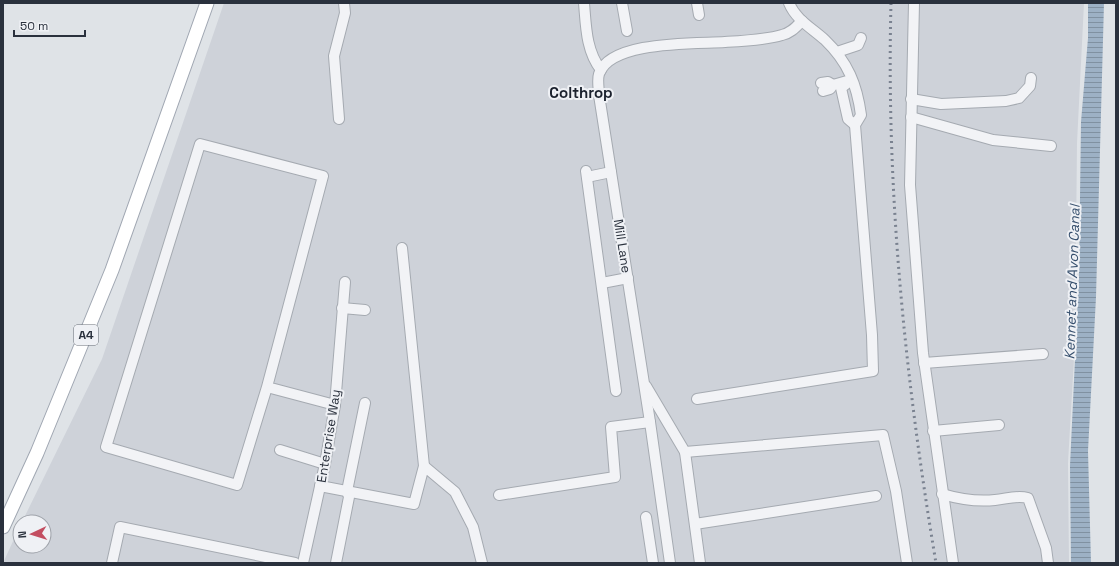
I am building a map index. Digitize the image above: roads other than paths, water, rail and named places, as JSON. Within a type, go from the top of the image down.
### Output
[{"type":"main road","name":"A4","points":[[3,527],[40,446],[112,270],[207,3]]},
{"type":"street","points":[[339,119],[334,56],[345,13],[344,3]]},
{"type":"street","points":[[584,3],[590,51],[601,70],[614,59],[635,50],[664,44],[744,41],[783,35],[795,28],[802,20]]},
{"type":"street","points":[[622,3],[627,31]]},
{"type":"street","points":[[697,3],[699,15]]},
{"type":"street","points":[[697,399],[873,371],[872,335],[855,125],[861,115],[856,87],[851,80],[849,71],[837,52],[793,12],[789,3]]},
{"type":"street","points":[[914,3],[910,185],[924,363],[953,563]]},
{"type":"street","points":[[837,52],[858,45],[861,38]]},
{"type":"street","name":"Mill Lane","points":[[601,70],[598,75],[599,95],[650,422],[670,563]]},
{"type":"street","points":[[911,100],[941,104],[1006,101],[1019,98],[1030,86],[1031,78]]},
{"type":"street","points":[[822,87],[830,90],[833,85],[851,80]]},
{"type":"street","points":[[851,80],[841,88],[848,119],[855,125]]},
{"type":"street","points":[[911,117],[993,140],[1051,146]]},
{"type":"street","points":[[200,144],[322,176],[267,387],[237,485],[106,447],[200,144]]},
{"type":"street","points":[[611,172],[587,174],[616,391]]},
{"type":"street","points":[[320,486],[414,504],[424,466],[402,248]]},
{"type":"street","points":[[602,282],[628,278]]},
{"type":"street","name":"Enterprise Way","points":[[303,563],[325,464],[335,405],[345,282]]},
{"type":"street","points":[[342,308],[365,310]]},
{"type":"street","points":[[924,363],[1043,354]]},
{"type":"street","points":[[643,381],[685,452],[700,563]]},
{"type":"street","points":[[267,387],[335,405]]},
{"type":"street","points":[[336,563],[349,497],[347,491],[365,403]]},
{"type":"street","points":[[499,495],[615,477],[611,427],[650,422]]},
{"type":"street","points":[[933,431],[999,425]]},
{"type":"street","points":[[685,452],[883,435],[896,490],[907,563]]},
{"type":"street","points":[[280,450],[325,464]]},
{"type":"street","points":[[424,466],[455,492],[473,527],[482,563]]},
{"type":"street","points":[[942,494],[959,499],[995,500],[1017,496],[1028,498],[1046,548],[1048,563]]},
{"type":"street","points":[[695,524],[876,496]]},
{"type":"street","points":[[646,517],[653,563]]},
{"type":"street","points":[[112,563],[120,527],[250,558],[296,563]]},
{"type":"water","points":[[1088,3],[1104,3],[1096,297],[1088,451],[1091,563],[1071,563],[1070,466],[1079,274],[1081,122],[1088,38]]},
{"type":"railway","points":[[891,3],[890,73],[892,144],[900,284],[915,424],[936,563]]},
{"type":"district","name":"Colthrop","points":[[581,93]]},
{"type":"water label","name":"Kennet and Avon Canal","points":[[1072,282]]}]
